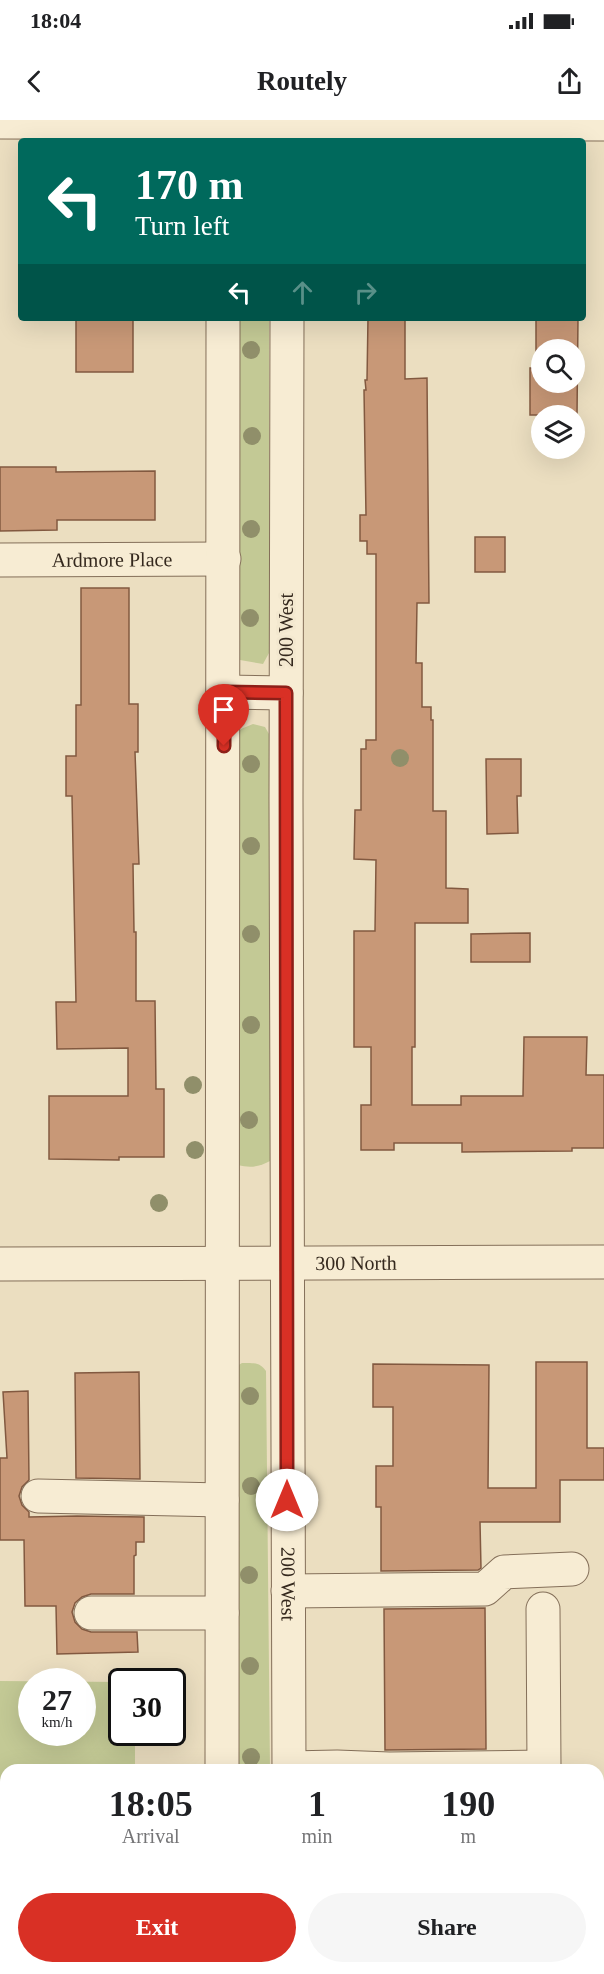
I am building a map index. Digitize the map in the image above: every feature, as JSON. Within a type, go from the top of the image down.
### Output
[{"type":"street","points":[[20,121],[222,128],[604,124]]},
{"type":"street","points":[[222,321],[224,692],[222,1764]]},
{"type":"street","name":"200 West","points":[[287,321],[288,1181],[286,1262],[289,1764]]},
{"type":"street","name":"Ardmore Place","points":[[0,560],[224,559]]},
{"type":"street","points":[[224,692],[286,693]]},
{"type":"street","name":"300 North","points":[[0,1264],[604,1262]]},
{"type":"street","points":[[38,1496],[222,1500]]},
{"type":"street","points":[[288,1591],[485,1589],[504,1572],[572,1569]]},
{"type":"street","points":[[543,1609],[544,1764]]},
{"type":"street","points":[[90,1613],[222,1613]]},
{"type":"green space","points":[[238,321],[269,321],[269,653],[263,664],[240,660],[236,649]]},
{"type":"green space","points":[[253,724],[265,727],[269,734],[270,1161],[250,1167],[238,1165],[234,739],[241,729]]},
{"type":"green space","points":[[242,1363],[253,1363],[266,1371],[270,1764],[237,1764],[237,1366]]},
{"type":"green space","points":[[0,1681],[18,1681],[18,1746],[96,1746],[96,1682],[108,1682],[108,1746],[135,1746],[135,1764],[0,1764]]},
{"type":"building","points":[[76,321],[133,321],[133,372],[76,372]]},
{"type":"building","points":[[368,321],[405,321],[405,379],[427,378],[429,603],[417,603],[416,663],[422,663],[422,707],[431,707],[431,720],[433,720],[433,811],[446,811],[446,888],[468,889],[468,923],[415,923],[415,1047],[412,1047],[412,1105],[461,1105],[461,1096],[523,1096],[524,1037],[587,1037],[586,1075],[604,1075],[604,1148],[572,1148],[572,1151],[462,1152],[462,1143],[394,1143],[394,1150],[361,1150],[361,1105],[371,1105],[371,1047],[354,1047],[354,931],[375,931],[376,860],[354,859],[355,810],[361,810],[361,749],[366,749],[366,740],[376,740],[376,554],[367,554],[367,541],[360,541],[360,515],[366,515],[364,390],[366,390],[365,380],[367,380]]},
{"type":"building","points":[[536,321],[578,321],[578,339],[536,339]]},
{"type":"building","points":[[530,368],[531,393],[577,393],[577,405],[531,405],[530,415]]},
{"type":"building","points":[[0,467],[56,467],[56,472],[155,471],[155,520],[57,520],[57,530],[0,531]]},
{"type":"building","points":[[475,537],[505,537],[505,572],[475,572]]},
{"type":"building","points":[[81,588],[129,588],[129,704],[138,704],[138,752],[135,752],[139,864],[133,864],[136,1001],[155,1001],[156,1089],[164,1089],[164,1157],[119,1157],[119,1160],[49,1159],[49,1096],[128,1096],[128,1048],[57,1049],[56,1002],[76,1002],[72,796],[66,796],[66,756],[76,756],[76,705],[81,705]]},
{"type":"building","points":[[486,759],[521,759],[521,796],[517,796],[518,833],[487,834]]},
{"type":"building","points":[[530,933],[530,962],[471,962],[471,934]]},
{"type":"building","points":[[536,1362],[587,1362],[587,1448],[604,1448],[604,1480],[560,1480],[560,1522],[480,1522],[481,1568],[478,1570],[381,1571],[381,1507],[376,1507],[376,1466],[393,1466],[393,1407],[373,1407],[373,1364],[489,1365],[488,1488],[536,1488]]},
{"type":"building","points":[[139,1372],[140,1479],[76,1478],[75,1373]]},
{"type":"building","points":[[28,1391],[29,1480],[22,1487],[19,1496],[22,1505],[29,1512],[29,1517],[144,1517],[144,1542],[136,1542],[136,1555],[134,1556],[134,1594],[91,1594],[75,1603],[72,1612],[75,1622],[82,1629],[91,1632],[137,1632],[138,1652],[57,1654],[56,1606],[25,1606],[24,1540],[0,1540],[0,1458],[7,1458],[3,1392]]},
{"type":"building","points":[[485,1608],[486,1749],[385,1750],[384,1609]]},
{"type":"route","points":[[224,746],[224,692],[286,693],[287,1500]]}]
